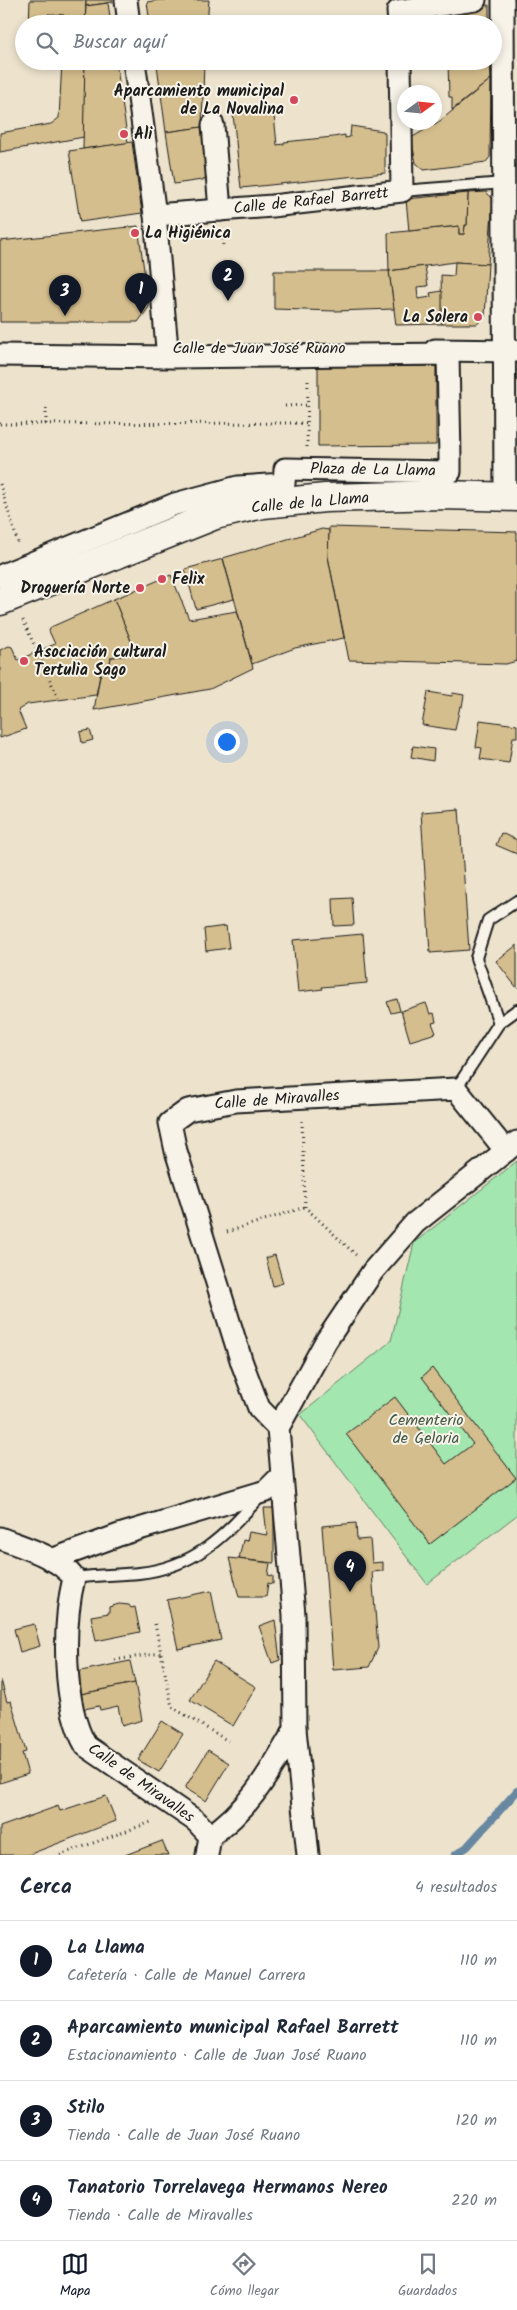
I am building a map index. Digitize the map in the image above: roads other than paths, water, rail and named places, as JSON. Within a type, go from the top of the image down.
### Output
[{"type":"main road","name":"Calle de la Llama","points":[[4,591],[215,515],[263,504],[325,498],[511,496]]},
{"type":"street","points":[[126,0],[128,15]]},
{"type":"street","points":[[398,15],[398,11],[475,0]]},
{"type":"street","points":[[503,0],[510,75],[504,183],[511,351],[511,496]]},
{"type":"street","points":[[135,70],[155,215],[167,348]]},
{"type":"street","points":[[400,70],[402,192]]},
{"type":"street","name":"Calle de Rafael Barrett","points":[[213,125],[220,210]]},
{"type":"street","name":"Calle de Rafael Barrett","points":[[155,215],[402,192]]},
{"type":"street","name":"Calle de Juan José Ruano","points":[[0,346],[511,351]]},
{"type":"street","name":"Plaza de La Llama","points":[[0,355],[171,357],[448,354],[450,472],[285,469],[284,484],[238,487],[175,504],[4,591]]},
{"type":"street","points":[[308,1855],[295,1729],[294,1615],[286,1505],[273,1484],[278,1428],[326,1340],[373,1271],[415,1223],[512,1146],[456,1088]]},
{"type":"street","name":"Calle de Miravalles","points":[[278,1428],[259,1408],[242,1363],[176,1151],[170,1123],[188,1110],[216,1104],[456,1088]]},
{"type":"street","points":[[51,1560],[273,1484]]},
{"type":"street","points":[[0,1538],[66,1568],[74,1578]]},
{"type":"street","name":"Calle de Miravalles","points":[[74,1578],[66,1623],[66,1653],[74,1710],[80,1736],[86,1746],[94,1752],[204,1827],[208,1846]]},
{"type":"street","name":"Calle de Miravalles","points":[[208,1846],[246,1806],[260,1788],[295,1729]]},
{"type":"lane","points":[[402,192],[504,183]]},
{"type":"lane","points":[[499,1023],[476,958],[488,920],[517,901]]},
{"type":"lane","points":[[456,1088],[499,1023],[517,1010]]},
{"type":"lane","points":[[74,1578],[161,1569],[191,1558],[202,1552],[273,1484]]},
{"type":"waterway","points":[[455,1855],[467,1847],[517,1791]]},
{"type":"place","name":"Aparcamiento municipal de La Novalina","points":[[294,100]]},
{"type":"place","name":"Ali","points":[[124,134]]},
{"type":"place","name":"La Higiénica","points":[[135,233]]},
{"type":"place","name":"Aparcamiento municipal Rafael Barrett","points":[[228,301]]},
{"type":"place","name":"La Llama","points":[[141,314]]},
{"type":"place","name":"Stilo","points":[[65,316]]},
{"type":"place","name":"La Solera","points":[[478,317]]},
{"type":"place","name":"Felix","points":[[162,579]]},
{"type":"place","name":"Droguería Norte","points":[[140,588]]},
{"type":"place","name":"Asociación cultural Tertulia Sago","points":[[24,661]]},
{"type":"place","name":"Tanatorio Torrelavega Hermanos Nereo","points":[[350,1592]]},
{"type":"park label","name":"Cementerio de Geloria","points":[[426,1429]]}]
